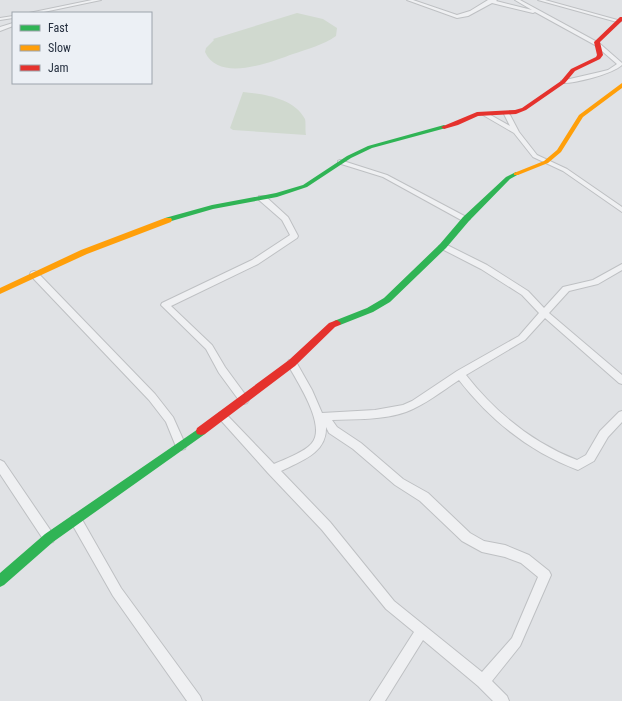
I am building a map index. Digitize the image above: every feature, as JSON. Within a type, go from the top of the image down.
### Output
[{"type":"street","points":[[36,12],[99,0]]},
{"type":"street","points":[[409,0],[457,17],[462,17],[492,1],[553,19]]},
{"type":"street","points":[[517,0],[597,44],[620,64],[620,67],[599,74],[563,82]]},
{"type":"street","points":[[540,0],[621,20]]},
{"type":"street","points":[[44,12],[54,8]]},
{"type":"street","points":[[0,19],[12,16]]},
{"type":"street","points":[[0,291],[84,252],[182,215],[212,207],[262,198],[305,186],[340,162],[370,147],[456,124],[470,116],[507,114],[524,109],[563,82],[573,70],[600,57],[597,42],[621,20]]},
{"type":"street","points":[[0,29],[12,24]]},
{"type":"street","points":[[0,581],[49,538],[181,446],[292,363],[332,324],[374,308],[387,300],[444,246],[466,219],[512,175],[546,162],[559,151],[581,116],[622,85]]},
{"type":"street","points":[[485,114],[516,132]]},
{"type":"street","points":[[507,114],[516,132],[535,156],[565,170],[622,210]]},
{"type":"street","points":[[340,162],[385,176],[466,219]]},
{"type":"street","points":[[244,400],[222,370],[209,347],[165,305],[255,262],[294,236],[290,225],[285,219],[262,198]]},
{"type":"street","points":[[444,246],[484,267],[525,293],[544,312],[622,380]]},
{"type":"street","points":[[322,417],[376,414],[404,409],[415,404],[460,374],[522,338],[566,289],[595,282],[622,267]]},
{"type":"street","points":[[34,274],[152,397],[170,420],[181,446]]},
{"type":"street","points":[[292,363],[322,417],[333,430],[356,446],[398,482],[424,497],[466,536],[482,546],[505,551],[525,559],[545,575],[516,642],[483,681]]},
{"type":"street","points":[[460,374],[472,392],[508,426],[563,460],[578,465],[590,458],[604,434],[622,415]]},
{"type":"street","points":[[222,416],[326,526],[381,596],[421,632],[483,681],[502,701]]},
{"type":"street","points":[[272,470],[316,447],[320,436],[322,417]]},
{"type":"street","points":[[0,465],[49,538]]},
{"type":"street","points":[[76,520],[117,592],[195,701]]},
{"type":"street","points":[[377,701],[421,632]]},
{"type":"shaded area","points":[[297,13],[323,19],[337,28],[336,36],[326,42],[310,48],[246,68],[222,67],[212,61],[205,52],[206,48],[214,40],[213,39]]},
{"type":"shaded area","points":[[243,92],[278,98],[294,106],[305,119],[306,135],[233,130],[230,128]]},
{"type":"traffic: fast","points":[[168,220],[212,207],[277,195],[305,186],[349,157],[370,147],[444,127]]},
{"type":"traffic: fast","points":[[337,323],[370,310],[387,300],[443,246],[466,219],[508,178],[516,174]]},
{"type":"traffic: fast","points":[[0,581],[49,538],[201,431]]},
{"type":"traffic: slow","points":[[516,174],[546,162],[559,151],[581,116],[622,85]]},
{"type":"traffic: slow","points":[[0,291],[84,252],[168,220]]},
{"type":"traffic: jam","points":[[444,127],[456,124],[477,114],[516,112],[524,109],[563,82],[573,70],[598,58],[600,55],[597,42],[622,18]]},
{"type":"traffic: jam","points":[[201,431],[292,363],[332,325],[337,323]]}]
